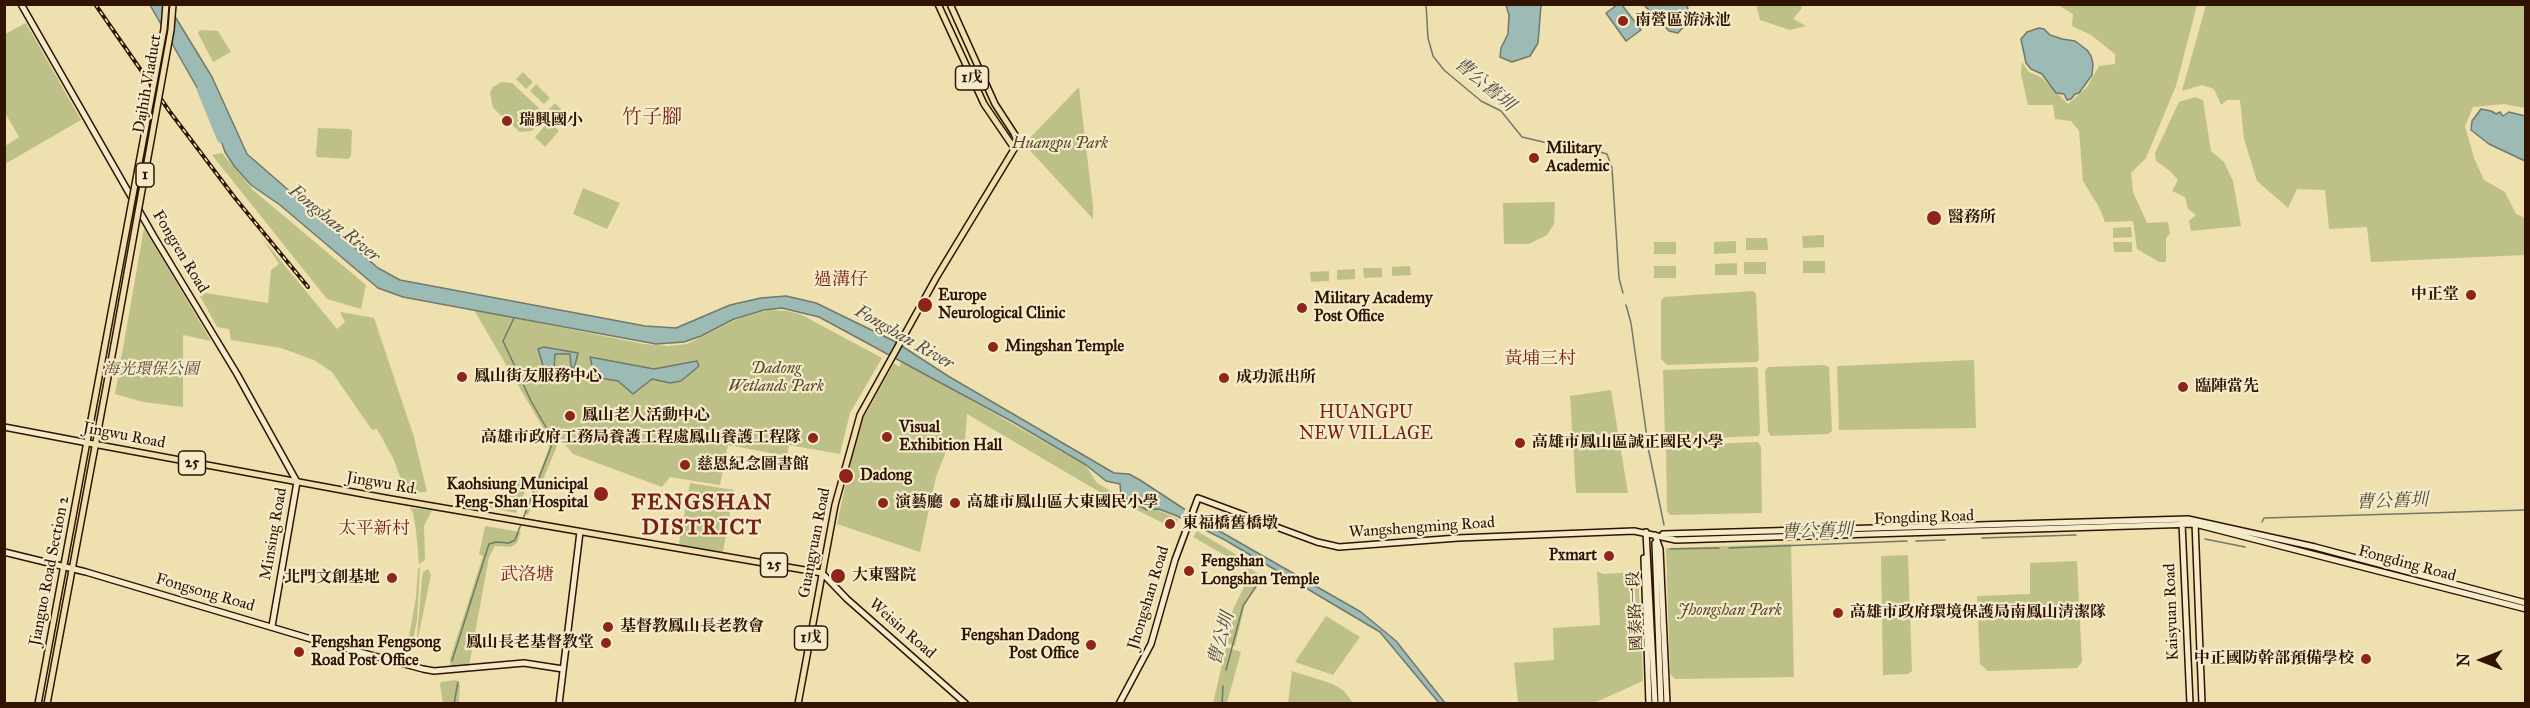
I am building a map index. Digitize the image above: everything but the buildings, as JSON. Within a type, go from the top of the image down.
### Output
[{"type":"main road","name":"Dajhih Viaduct","points":[[88,443],[164,29],[166,4]]},
{"type":"main road","name":"Dajhih Viaduct","points":[[95,444],[171,30],[173,4]]},
{"type":"main road","name":"1戊","points":[[938,4],[984,104],[1014,148],[1019,141],[995,104],[950,4]]},
{"type":"main road","name":"Guangyuan Road","points":[[798,704],[835,505],[860,415],[936,278],[1014,148]]},
{"type":"main road","name":"Jingwu Road","points":[[88,443],[580,532]]},
{"type":"main road","name":"Jianguo Road Section 2","points":[[38,704],[88,443]]},
{"type":"main road","name":"Jianguo Road Section 2","points":[[47,704],[95,444]]},
{"type":"main road","name":"25","points":[[580,532],[822,573]]},
{"type":"street","name":"Fongren Road","points":[[21,4],[153,235],[237,374],[297,482]]},
{"type":"street","name":"Jingwu Road","points":[[4,427],[88,443]]},
{"type":"street","name":"Minsing Road","points":[[272,626],[297,482]]},
{"type":"street","name":"Wangshengming Road","points":[[1195,507],[1198,498],[1317,542],[1339,547],[1492,536],[1646,532],[1655,535]]},
{"type":"street","name":"Jhongshan Road","points":[[1119,704],[1151,644],[1184,530],[1195,507]]},
{"type":"street","name":"Kaisyuan Road","points":[[2182,522],[2190,704]]},
{"type":"street","name":"Fongding Road","points":[[2195,522],[2526,609]]},
{"type":"street","name":"Fongding Road","points":[[1655,535],[1687,540],[2195,522],[2315,547],[2526,603]]},
{"type":"street","name":"Kaisyuan Road","points":[[2195,522],[2202,704]]},
{"type":"street","points":[[560,704],[580,532]]},
{"type":"street","name":"國泰路一段","points":[[1646,532],[1650,658],[1655,704]]},
{"type":"street","points":[[1655,535],[1661,704]]},
{"type":"street","points":[[1655,535],[1660,550],[1667,704]]},
{"type":"street","name":"Fongsong Road","points":[[4,552],[72,568],[434,671],[524,663],[563,669]]},
{"type":"street","name":"Weisin Road","points":[[822,573],[847,599],[966,704]]},
{"type":"street","points":[[1649,704],[1650,658]]},
{"type":"green space","points":[[1756,5],[1801,5],[1802,8],[1793,19],[1806,26],[1790,30],[1760,20]]},
{"type":"green space","points":[[2058,5],[2197,5],[2176,86],[2146,158],[2131,173],[2133,192],[2147,223],[2168,222],[2170,234],[2166,238],[2166,262],[2159,262],[2137,249],[2133,221],[2105,222],[2099,207],[2083,181],[2079,131],[2071,121],[2055,119],[2053,105],[2028,105],[2021,74],[2022,62],[2029,72],[2041,77],[2068,104],[2087,87],[2099,66],[2115,64],[2115,54],[2091,35],[2072,26],[2073,14]]},
{"type":"green space","points":[[2206,5],[2525,5],[2525,108],[2504,104],[2473,107],[2465,126],[2474,158],[2484,180],[2505,192],[2516,214],[2525,218],[2525,255],[2371,262],[2367,227],[2329,229],[2325,190],[2297,189],[2288,208],[2257,181],[2244,139],[2240,100],[2227,100],[2221,105],[2214,89],[2202,85],[2182,91]]},
{"type":"green space","points":[[26,23],[81,120],[5,164],[5,146],[19,137],[5,113],[5,34]]},
{"type":"green space","points":[[200,30],[218,31],[231,52],[213,62],[198,33]]},
{"type":"green space","points":[[523,72],[533,82],[526,89],[516,79]]},
{"type":"green space","points":[[502,82],[512,83],[539,108],[542,118],[539,127],[531,131],[520,132],[493,108],[490,93],[493,87]]},
{"type":"green space","points":[[536,84],[550,98],[544,104],[530,91]]},
{"type":"green space","name":"Huangpu Park","points":[[1079,87],[1093,206],[1093,219],[1024,144]]},
{"type":"green space","points":[[2195,97],[2203,100],[2211,151],[2224,162],[2233,181],[2241,226],[2191,231],[2189,221],[2196,215],[2188,209],[2185,197],[2172,191],[2178,180],[2156,161],[2155,153],[2179,102]]},
{"type":"green space","points":[[555,103],[569,118],[563,124],[549,109]]},
{"type":"green space","points":[[549,121],[559,131],[545,147],[535,137]]},
{"type":"green space","points":[[318,128],[352,131],[351,156],[348,159],[317,157]]},
{"type":"green space","points":[[222,153],[253,190],[366,285],[361,309],[327,299],[212,155]]},
{"type":"green space","points":[[583,188],[620,203],[607,229],[573,214]]},
{"type":"green space","points":[[1555,202],[1554,224],[1547,235],[1529,244],[1504,244],[1503,203]]},
{"type":"green space","points":[[2131,227],[2132,237],[2113,238],[2113,228]]},
{"type":"green space","name":"海光環保公園","points":[[144,228],[211,341],[183,335],[183,407],[143,402],[115,394]]},
{"type":"green space","points":[[1824,235],[1824,247],[1803,248],[1802,236]]},
{"type":"green space","points":[[262,238],[337,329],[345,322],[340,312],[374,318],[414,437],[427,492],[406,493],[393,458],[377,429],[372,430],[332,372],[314,360],[281,348],[231,340],[229,329],[217,327],[200,296],[206,293],[268,303],[271,270],[279,264]]},
{"type":"green space","points":[[1746,238],[1767,238],[1768,250],[1746,250]]},
{"type":"green space","points":[[1736,241],[1736,253],[1714,254],[1714,242]]},
{"type":"green space","points":[[1654,242],[1676,242],[1676,254],[1654,254]]},
{"type":"green space","points":[[2113,242],[2132,242],[2132,252],[2114,252]]},
{"type":"green space","points":[[1803,261],[1825,261],[1825,273],[1803,273]]},
{"type":"green space","points":[[1744,262],[1766,262],[1766,274],[1744,274]]},
{"type":"green space","points":[[1737,263],[1737,275],[1715,275],[1715,264]]},
{"type":"green space","points":[[1410,266],[1411,275],[1392,276],[1392,267]]},
{"type":"green space","points":[[1654,266],[1676,266],[1676,278],[1654,278]]},
{"type":"green space","points":[[1363,268],[1382,268],[1382,277],[1364,278]]},
{"type":"green space","points":[[1355,269],[1355,279],[1337,280],[1337,270]]},
{"type":"green space","points":[[1329,271],[1329,281],[1311,282],[1310,272]]},
{"type":"green space","points":[[1753,291],[1756,294],[1759,359],[1757,362],[1667,365],[1661,359],[1661,301],[1664,297]]},
{"type":"green space","name":"Dadong Wetlands Park","points":[[474,310],[644,344],[668,346],[687,344],[742,317],[770,310],[787,311],[800,314],[882,358],[850,413],[840,454],[789,445],[787,456],[728,445],[720,485],[670,477],[662,487],[573,454],[560,439],[528,515],[524,513],[549,448],[546,433]]},
{"type":"green space","points":[[1974,360],[1976,428],[1839,430],[1837,366]]},
{"type":"green space","points":[[902,361],[1086,466],[1097,483],[1119,496],[1123,493],[1147,511],[1158,510],[1178,519],[1175,529],[1098,491],[967,414],[965,441],[951,439],[936,477],[920,552],[837,524],[858,428],[894,363],[899,367]]},
{"type":"green space","points":[[1824,365],[1829,367],[1832,431],[1828,434],[1771,436],[1768,431],[1765,371],[1768,367]]},
{"type":"green space","points":[[1756,367],[1758,369],[1760,433],[1758,436],[1665,440],[1663,370]]},
{"type":"green space","points":[[1611,390],[1628,493],[1576,493],[1570,396]]},
{"type":"green space","points":[[1758,442],[1761,447],[1762,513],[1670,515],[1667,511],[1666,446]]},
{"type":"green space","points":[[530,479],[516,513],[486,507],[509,490],[511,481]]},
{"type":"green space","points":[[690,483],[734,490],[723,552],[682,546],[679,543]]},
{"type":"green space","points":[[410,508],[432,510],[424,526],[425,560],[419,564],[416,530]]},
{"type":"green space","points":[[485,526],[521,532],[517,543],[511,547],[495,546],[489,557],[469,666],[451,669],[450,659],[483,556],[479,554]]},
{"type":"green space","points":[[1197,531],[1237,555],[1228,557],[1193,537]]},
{"type":"green space","name":"Jhongshan Park","points":[[1791,544],[1794,677],[1675,679],[1670,674],[1666,548]]},
{"type":"green space","points":[[1908,555],[1912,671],[1908,674],[1883,675],[1881,556]]},
{"type":"green space","points":[[2077,561],[2082,662],[2077,668],[1988,671],[1980,664],[1977,596],[2030,594],[2030,563]]},
{"type":"green space","points":[[1247,567],[1263,576],[1245,604],[1235,646],[1227,643],[1233,609],[1244,587],[1241,575]]},
{"type":"green space","points":[[418,568],[420,569],[417,621],[413,640],[407,648],[416,597]]},
{"type":"green space","points":[[428,569],[431,575],[416,648],[422,578],[423,572]]},
{"type":"green space","points":[[1597,571],[1603,574],[1638,572],[1643,681],[1596,702],[1518,703],[1514,663],[1554,660],[1553,628],[1600,625]]},
{"type":"green space","points":[[1326,616],[1360,637],[1333,675],[1295,662]]},
{"type":"green space","points":[[1226,647],[1241,652],[1227,703],[1213,704]]},
{"type":"green space","points":[[1292,671],[1333,684],[1344,691],[1353,703],[1288,703]]},
{"type":"green space","points":[[456,680],[460,685],[459,703],[443,703],[441,682]]},
{"type":"water","points":[[150,5],[168,5],[212,77],[247,154],[378,268],[400,280],[645,326],[676,328],[730,305],[761,298],[786,296],[816,303],[894,341],[948,376],[1114,473],[1129,474],[1140,480],[1207,524],[1361,612],[1396,641],[1445,703],[1439,703],[1380,632],[1225,540],[1177,516],[1159,509],[1147,510],[1121,496],[1120,484],[1106,481],[1086,465],[1013,422],[819,317],[782,308],[764,310],[734,319],[684,342],[656,344],[403,297],[378,288],[280,205],[251,185],[234,166],[225,152],[211,112]]},
{"type":"water","points":[[1506,5],[1541,5],[1538,43],[1530,56],[1512,62],[1500,57],[1501,48],[1508,34],[1509,15]]},
{"type":"water","name":"南營區游泳池","points":[[1617,5],[1622,5],[1641,30],[1626,41],[1606,13]]},
{"type":"water","points":[[1644,5],[1687,5],[1690,19],[1678,33],[1669,31]]},
{"type":"water","points":[[2039,28],[2044,29],[2050,35],[2075,41],[2091,56],[2092,75],[2079,93],[2071,99],[2067,100],[2064,94],[2056,93],[2042,74],[2031,69],[2026,63],[2021,39],[2027,32]]},
{"type":"water","points":[[2481,109],[2496,114],[2500,112],[2503,116],[2509,112],[2525,116],[2525,161],[2489,144],[2471,130],[2472,121]]},
{"type":"water","points":[[544,347],[578,353],[574,369],[571,366],[570,354],[555,354],[554,369],[551,372],[544,369],[538,349]]},
{"type":"water","points":[[590,357],[654,369],[697,361],[699,366],[681,381],[670,383],[652,379],[633,394],[618,381],[600,378],[594,374]]},
{"type":"pier","points":[[1186,507],[1201,517],[1196,529],[1180,521]]},
{"type":"waterway","name":"曹公舊圳","points":[[1426,4],[1428,38],[1433,56],[1444,70],[1481,101],[1501,111],[1522,137],[1543,142],[1577,145],[1607,154],[1612,168],[1619,278],[1623,293]]},
{"type":"waterway","name":"Fongshan River","points":[[201,90],[221,139]]},
{"type":"waterway","name":"曹公舊圳","points":[[1626,305],[1631,323],[1649,452],[1664,525]]},
{"type":"waterway","points":[[514,318],[503,341],[531,401],[551,436],[551,447],[523,519]]},
{"type":"waterway","name":"曹公舊圳","points":[[2262,522],[2264,518],[2526,510]]},
{"type":"waterway","points":[[452,661],[489,544],[509,543],[515,540],[521,524]]},
{"type":"waterway","name":"曹公舊圳","points":[[1982,538],[2076,535]]},
{"type":"waterway","name":"曹公舊圳","points":[[2205,539],[2245,547]]},
{"type":"waterway","name":"曹公舊圳","points":[[1916,541],[1945,540]]},
{"type":"waterway","name":"曹公舊圳","points":[[1729,548],[1907,541]]},
{"type":"waterway","name":"曹公舊圳","points":[[1670,549],[1719,548]]},
{"type":"waterway","name":"曹公圳","points":[[1226,670],[1243,606],[1257,585]]},
{"type":"waterway","points":[[454,704],[458,682]]},
{"type":"waterway","name":"曹公圳","points":[[1222,704],[1223,686]]},
{"type":"railway","points":[[95,4],[170,112],[235,198],[308,287]]},
{"type":"place","name":"南營區游泳池","points":[[1623,21]]},
{"type":"place","name":"瑞興國小","points":[[507,121]]},
{"type":"place","name":"Military Academic","points":[[1534,158]]},
{"type":"place","name":"醫務所","points":[[1934,218]]},
{"type":"place","name":"中正堂","points":[[2471,295]]},
{"type":"place","name":"Europe Neurological Clinic","points":[[925,305]]},
{"type":"place","name":"Military Academy Post Office","points":[[1302,308]]},
{"type":"place","name":"Mingshan Temple","points":[[993,347]]},
{"type":"place","name":"鳳山街友服務中心","points":[[462,377]]},
{"type":"place","name":"成功派出所","points":[[1224,378]]},
{"type":"place","name":"臨陣當先","points":[[2183,387]]},
{"type":"place","name":"鳳山老人活動中心","points":[[570,416]]},
{"type":"place","name":"Visual Exhibition Hall","points":[[887,437]]},
{"type":"place","name":"高雄市政府工務局養護工程處鳳山養護工程隊","points":[[813,438]]},
{"type":"place","name":"高雄市鳳山區誠正國民小學","points":[[1520,443]]},
{"type":"place","name":"慈恩紀念圖書館","points":[[685,465]]},
{"type":"place","name":"Dadong","points":[[846,476]]},
{"type":"place","name":"Kaohsiung Municipal Feng-Shan Hospital","points":[[601,494]]},
{"type":"place","name":"演藝廳","points":[[883,503]]},
{"type":"place","name":"高雄市鳳山區大東國民小學","points":[[955,503]]},
{"type":"place","name":"東福橋舊橋墩","points":[[1170,524]]},
{"type":"place","name":"Pxmart","points":[[1609,556]]},
{"type":"place","name":"Fengshan Longshan Temple","points":[[1189,571]]},
{"type":"place","name":"大東醫院","points":[[838,576]]},
{"type":"place","name":"北門文創基地","points":[[392,578]]},
{"type":"place","name":"高雄市政府環境保護局南鳳山清潔隊","points":[[1838,613]]},
{"type":"place","name":"基督教鳳山長老教會","points":[[608,627]]},
{"type":"place","name":"鳳山長老基督教堂","points":[[606,643]]},
{"type":"place","name":"Fengshan Dadong Post Office","points":[[1091,645]]},
{"type":"place","name":"Fengshan Fengsong Road Post Office","points":[[299,652]]},
{"type":"place","name":"中正國防幹部預備學校","points":[[2366,659]]},
{"type":"district","name":"竹子腳","points":[[652,118]]},
{"type":"district","name":"過溝仔","points":[[841,281]]},
{"type":"district","name":"黃埔三村","points":[[1540,360]]},
{"type":"district","name":"HUANGPU NEW VILLAGE","points":[[1366,424]]},
{"type":"district","name":"FENGSHAN DISTRICT","points":[[702,516]]},
{"type":"district","name":"太平新村","points":[[374,530]]},
{"type":"district","name":"武洛塘","points":[[527,576]]}]
